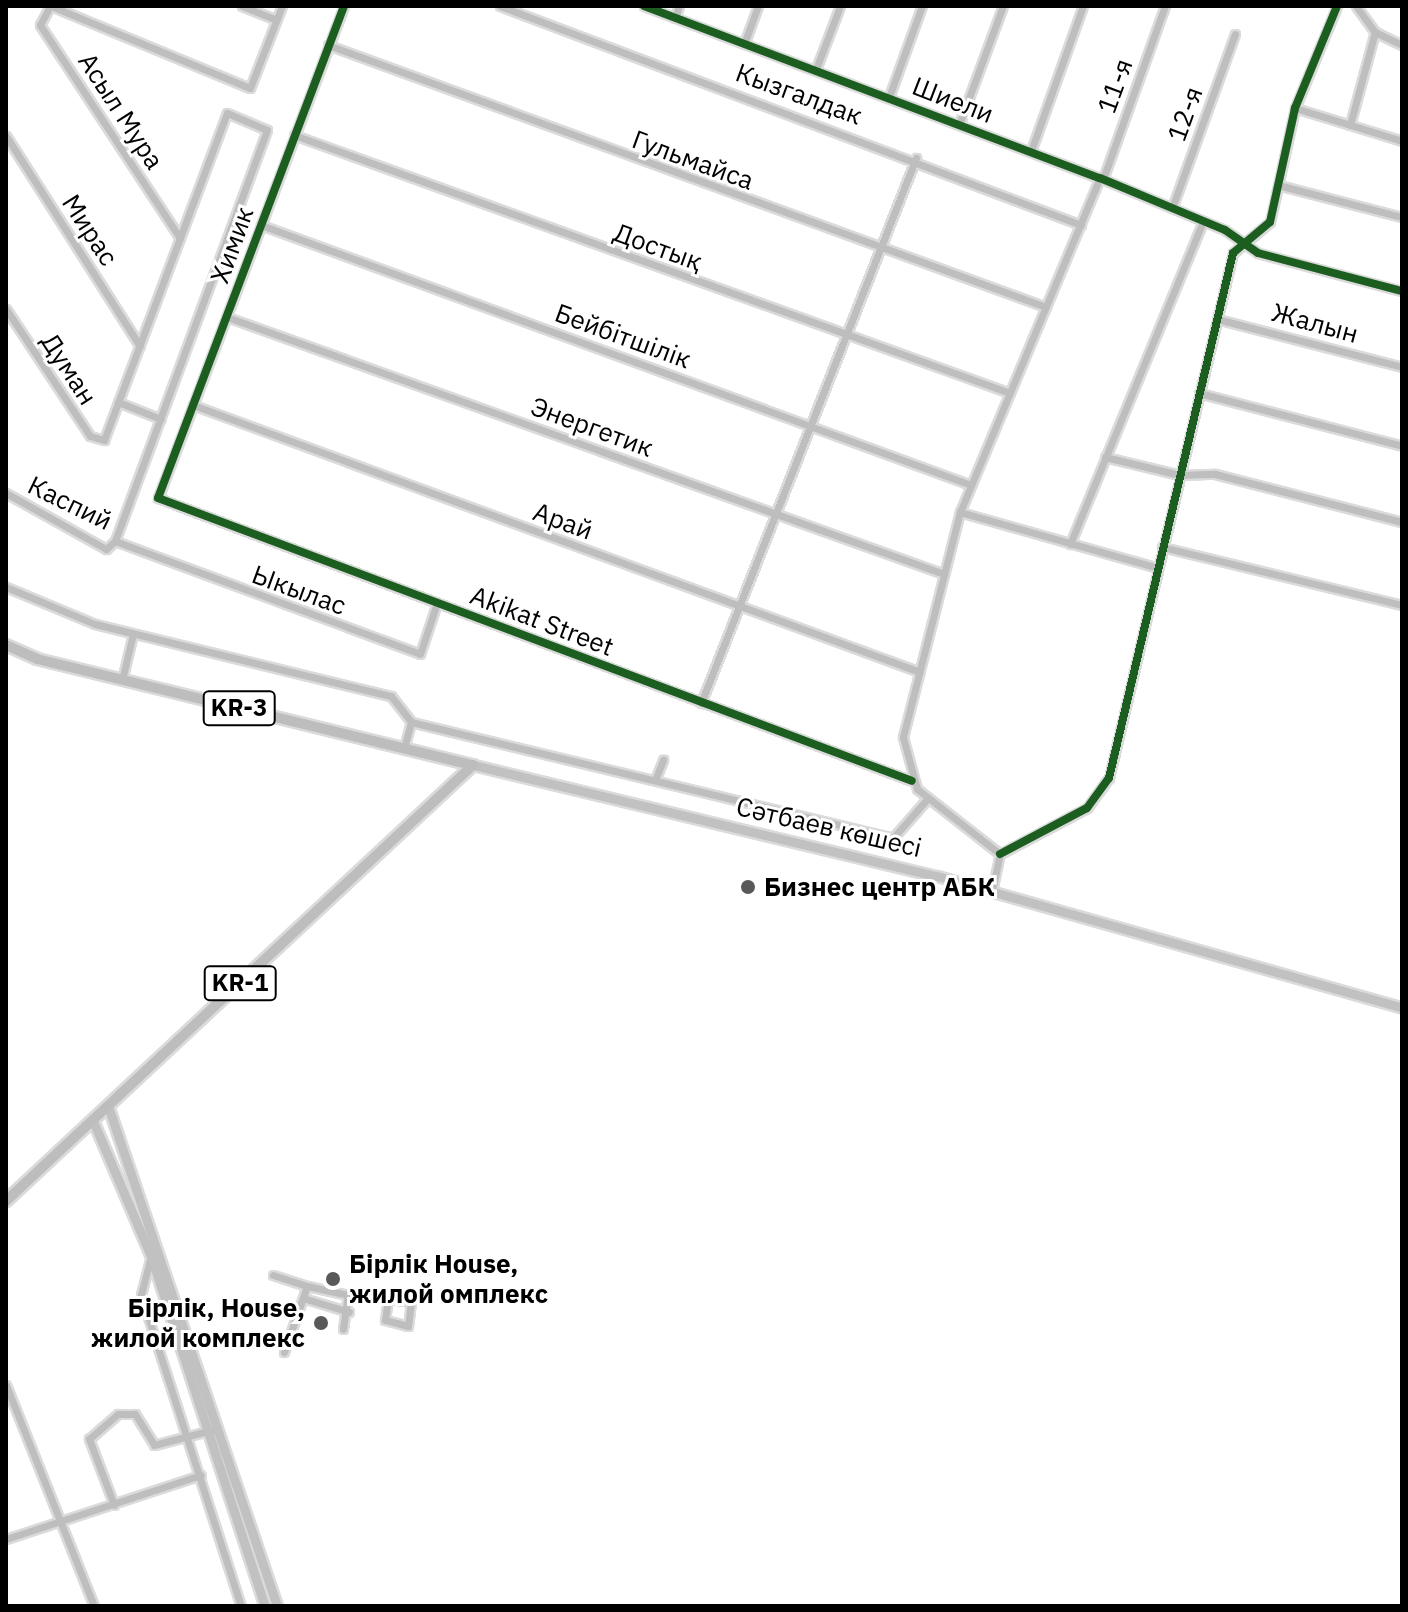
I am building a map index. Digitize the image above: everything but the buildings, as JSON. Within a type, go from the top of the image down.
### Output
[{"type":"main road","name":"KR-3","points":[[6,645],[122,680],[473,765]]},
{"type":"main road","name":"Сәтбаев көшесі","points":[[473,765],[992,891],[1402,1008]]},
{"type":"main road","name":"KR-1","points":[[6,1201],[473,765]]},
{"type":"main road","points":[[108,1106],[277,1606]]},
{"type":"main road","points":[[93,1121],[151,1256],[216,1429],[265,1606]]},
{"type":"street","points":[[50,6],[250,88],[282,6]]},
{"type":"street","name":"Асыл Мура","points":[[50,6],[40,25],[180,238]]},
{"type":"street","points":[[242,6],[276,20]]},
{"type":"street","name":"Химик","points":[[158,498],[344,6]]},
{"type":"street","name":"Кызгалдак","points":[[500,6],[916,158],[1081,225]]},
{"type":"street","name":"Шиели","points":[[644,6],[960,122],[1203,221],[1241,244],[1402,291]]},
{"type":"street","points":[[675,18],[679,6]]},
{"type":"street","points":[[744,44],[758,6]]},
{"type":"street","points":[[816,69],[840,6]]},
{"type":"street","points":[[889,97],[922,6]]},
{"type":"street","points":[[960,122],[1003,6]]},
{"type":"street","points":[[1031,151],[1083,6]]},
{"type":"street","name":"11-я","points":[[912,781],[903,737],[960,512],[1102,179],[1165,6]]},
{"type":"street","points":[[992,891],[1000,854],[1100,797],[1217,319],[1241,244],[1270,222],[1295,108],[1337,6]]},
{"type":"street","points":[[1356,6],[1375,32],[1402,45]]},
{"type":"street","points":[[1350,125],[1375,32]]},
{"type":"street","name":"12-я","points":[[1172,208],[1235,34]]},
{"type":"street","name":"Гульмайса","points":[[328,45],[1046,307]]},
{"type":"street","points":[[1295,108],[1402,141]]},
{"type":"street","points":[[115,541],[161,419],[267,130],[227,113],[118,402],[161,419]]},
{"type":"street","name":"Достық","points":[[294,135],[1010,393]]},
{"type":"street","name":"Мирас","points":[[6,136],[140,346]]},
{"type":"street","points":[[701,703],[916,158]]},
{"type":"street","points":[[1278,185],[1402,217]]},
{"type":"street","points":[[1070,544],[1203,221]]},
{"type":"street","name":"Бейбітшілік","points":[[261,225],[971,485]]},
{"type":"street","name":"Думан","points":[[6,309],[90,436],[104,440],[118,402]]},
{"type":"street","name":"Энергетик","points":[[227,317],[944,574]]},
{"type":"street","name":"Жалын","points":[[1217,319],[1402,367]]},
{"type":"street","points":[[1199,393],[1402,446]]},
{"type":"street","name":"Арай","points":[[193,405],[920,672]]},
{"type":"street","points":[[1105,457],[1180,475],[1215,474],[1402,522]]},
{"type":"street","name":"Каспий","points":[[6,493],[106,549],[115,541]]},
{"type":"street","name":"Akikat Street","points":[[158,498],[912,781]]},
{"type":"street","points":[[960,512],[1155,567]]},
{"type":"street","name":"Ыкылас","points":[[115,541],[420,654],[437,603]]},
{"type":"street","points":[[1162,547],[1402,605]]},
{"type":"street","points":[[6,587],[133,634],[391,696],[411,722],[893,838],[928,798]]},
{"type":"street","points":[[122,680],[133,634]]},
{"type":"street","points":[[404,748],[411,722]]},
{"type":"street","points":[[655,780],[663,760]]},
{"type":"street","points":[[912,781],[928,798],[1000,854]]},
{"type":"street","points":[[156,1246],[141,1295],[241,1606]]},
{"type":"street","points":[[273,1275],[371,1300]]},
{"type":"street","points":[[284,1352],[307,1286]]},
{"type":"street","points":[[343,1329],[349,1312],[348,1295]]},
{"type":"street","points":[[303,1298],[349,1312]]},
{"type":"street","points":[[388,1299],[411,1302],[408,1326],[385,1320],[388,1299]]},
{"type":"street","points":[[6,1385],[66,1522],[94,1606]]},
{"type":"street","points":[[114,1505],[89,1439],[129,1411],[154,1445],[216,1429]]},
{"type":"street","points":[[6,1539],[66,1522],[201,1475]]},
{"type":"cycle path","points":[[344,6],[158,498],[912,781]]},
{"type":"cycle path","points":[[644,6],[1100,178],[1225,230],[1258,253],[1402,291]]},
{"type":"cycle path","points":[[1000,854],[1087,808],[1109,778],[1233,253],[1270,222],[1295,108],[1337,6]]},
{"type":"place","name":"Бизнес центр АБК","points":[[748,887]]},
{"type":"place","name":"Бірлік House, жилой омплекс","points":[[333,1279]]},
{"type":"place","name":"Бірлік, House, жилой комплекс","points":[[321,1323]]}]
